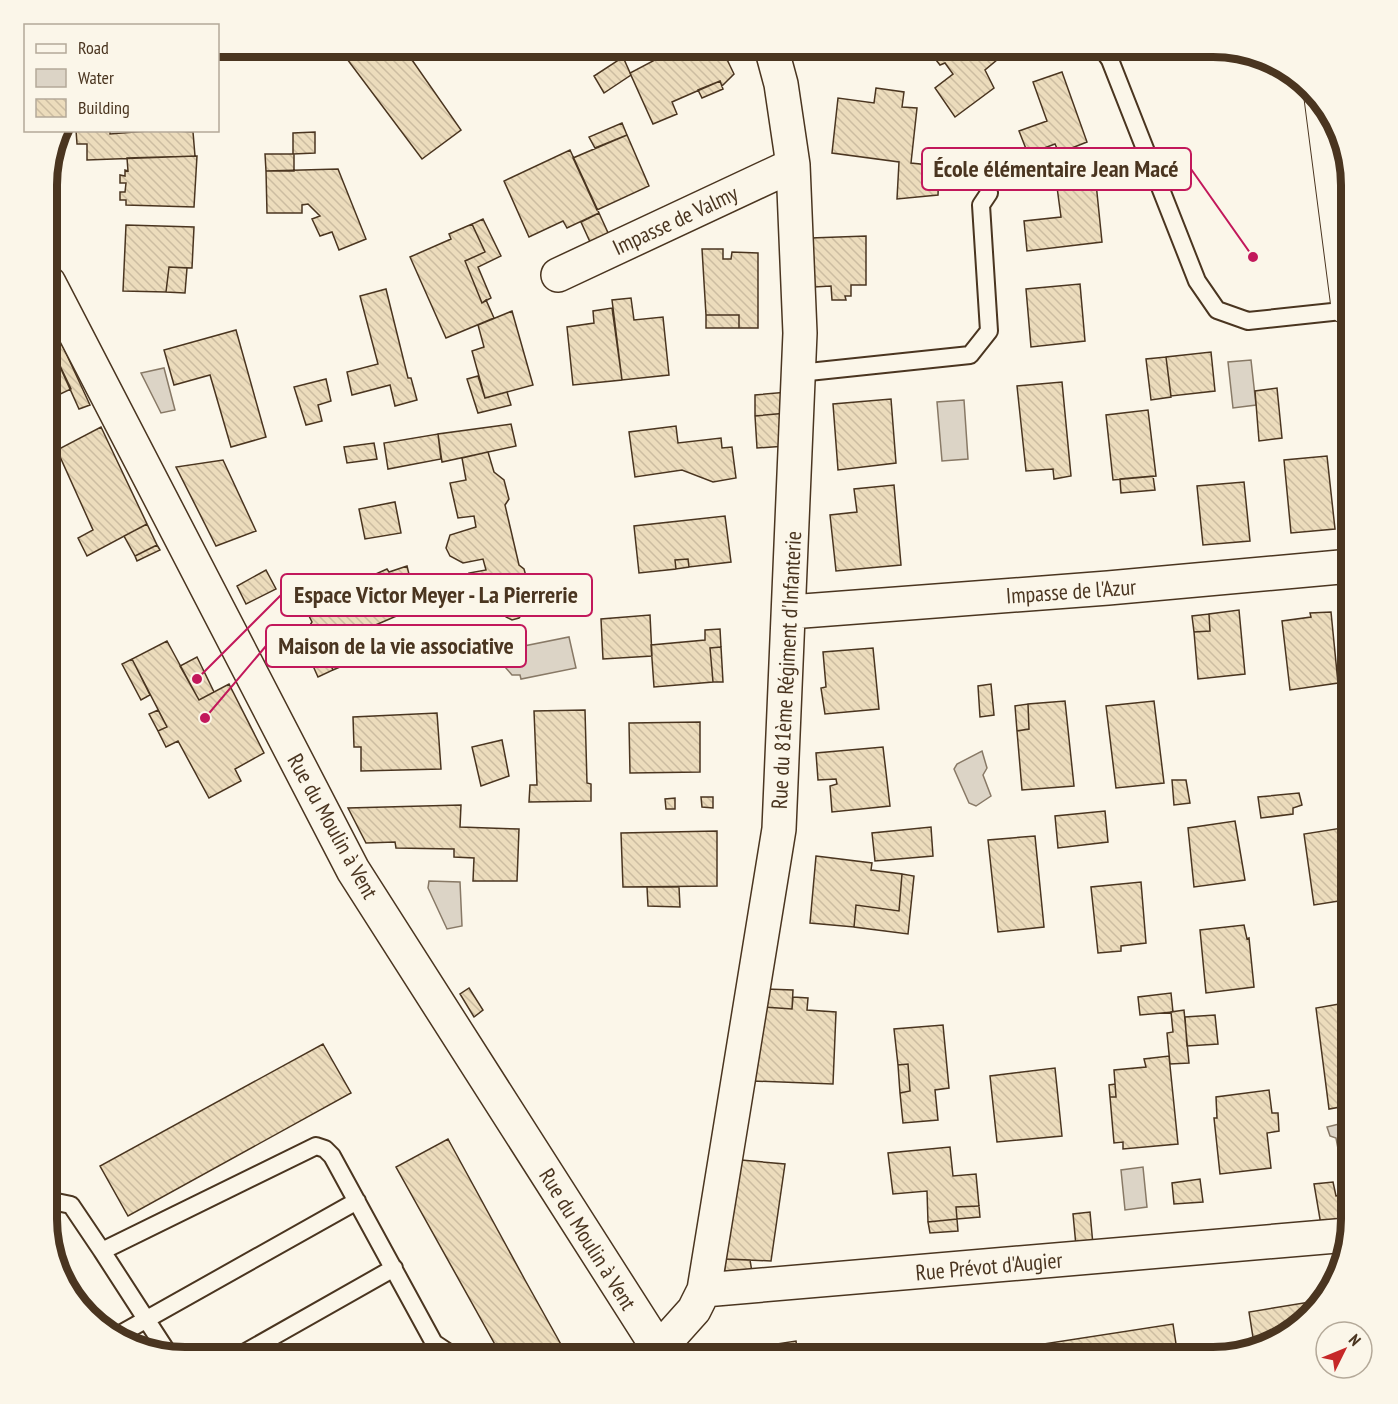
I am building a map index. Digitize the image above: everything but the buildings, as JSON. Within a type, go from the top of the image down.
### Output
[{"type":"street","name":"Rue du 81ème Régiment d'Infanterie","points":[[704,1290],[779,829],[790,612],[800,333],[793,165],[781,84],[774,57]]},
{"type":"street","points":[[1320,116],[1341,262]]},
{"type":"street","name":"Impasse de Valmy","points":[[558,275],[793,165]]},
{"type":"street","name":"Rue du Moulin à Vent","points":[[57,300],[353,870],[653,1347]]},
{"type":"street","name":"Impasse de l'Azur","points":[[790,612],[1108,588],[1341,567]]},
{"type":"street","name":"Rue Prévot d'Augier","points":[[704,1290],[1340,1236]]},
{"type":"street","points":[[663,1347],[694,1310],[704,1290]]},
{"type":"lane","points":[[1108,57],[1197,281],[1217,310],[1248,321],[1341,312]]},
{"type":"lane","points":[[799,373],[970,355],[989,331],[981,205],[989,193]]},
{"type":"lane","points":[[102,1251],[316,1146],[325,1149],[332,1156],[434,1344],[438,1347]]},
{"type":"lane","points":[[124,1332],[357,1201]]},
{"type":"lane","points":[[57,1202],[71,1205],[163,1345]]},
{"type":"lane","points":[[256,1347],[394,1268]]},
{"type":"water","points":[[1251,360],[1256,405],[1233,408],[1228,362]]},
{"type":"water","points":[[164,368],[175,410],[161,413],[141,373]]},
{"type":"water","points":[[964,400],[968,459],[942,461],[937,402]]},
{"type":"water","points":[[569,637],[576,668],[521,679],[520,675],[512,675],[505,667],[505,659],[514,648]]},
{"type":"water","points":[[982,751],[987,768],[983,775],[991,796],[976,806],[969,803],[954,769],[957,764]]},
{"type":"water","points":[[429,881],[460,882],[462,926],[447,929],[428,888]]},
{"type":"water","points":[[1341,1124],[1341,1164],[1336,1138],[1330,1136],[1327,1127]]},
{"type":"water","points":[[1143,1167],[1147,1207],[1125,1210],[1121,1170]]},
{"type":"place","name":"École élémentaire Jean Macé","points":[[1253,257]]},
{"type":"place","name":"Espace Victor Meyer - La Pierrerie","points":[[197,679]]},
{"type":"place","name":"Maison de la vie associative","points":[[205,718]]}]
